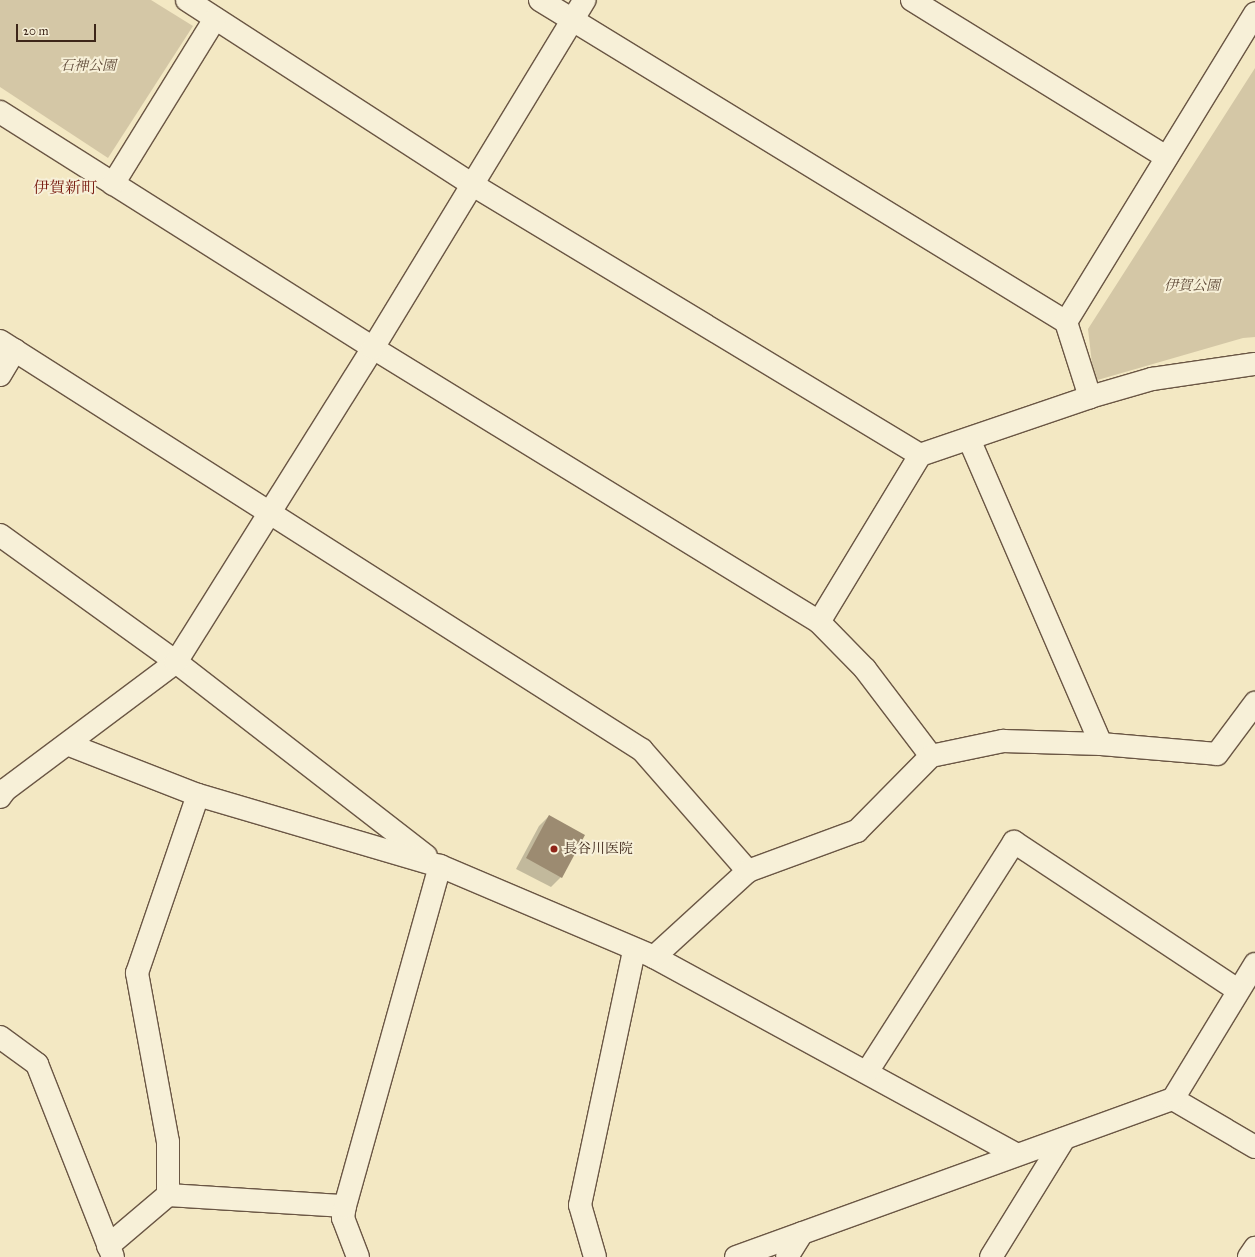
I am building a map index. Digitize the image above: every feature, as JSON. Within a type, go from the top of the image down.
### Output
[{"type":"street","points":[[187,0],[473,185],[920,455]]},
{"type":"street","points":[[540,0],[1066,322],[1090,396]]},
{"type":"street","points":[[2,791],[176,662],[269,512],[374,348],[585,0]]},
{"type":"street","points":[[912,0],[1166,157]]},
{"type":"street","points":[[1066,322],[1255,13]]},
{"type":"street","points":[[113,184],[215,18]]},
{"type":"street","points":[[0,112],[374,348],[819,622],[865,669],[931,756]]},
{"type":"street","points":[[0,376],[8,345],[642,750],[748,872]]},
{"type":"street","points":[[819,622],[920,455],[1090,396],[1152,379],[1255,364]]},
{"type":"street","points":[[969,439],[1101,744]]},
{"type":"street","points":[[0,535],[176,662],[440,866]]},
{"type":"street","points":[[595,1257],[580,1204],[644,953],[748,872],[857,831],[931,756],[1003,741],[1101,744],[1217,754],[1255,703]]},
{"type":"street","points":[[67,744],[198,795],[440,866],[644,953],[867,1072],[1016,1154]]},
{"type":"street","points":[[0,1037],[37,1064],[110,1251],[168,1195],[168,1142],[137,973],[198,795]]},
{"type":"street","points":[[867,1072],[1014,842],[1238,990]]},
{"type":"street","points":[[358,1257],[343,1218],[345,1206],[440,866]]},
{"type":"street","points":[[736,1257],[1016,1154],[1064,1139],[1173,1099],[1255,964]]},
{"type":"street","points":[[1173,1099],[1255,1147]]},
{"type":"street","points":[[991,1257],[1064,1139]]},
{"type":"street","points":[[168,1195],[345,1206]]},
{"type":"street","points":[[787,1257],[802,1233]]},
{"type":"street","points":[[1249,1257],[1255,1248]]},
{"type":"green space","name":"石神公園","points":[[0,0],[151,0],[193,26],[108,158],[0,87]]},
{"type":"green space","name":"伊賀公園","points":[[1255,68],[1255,337],[1243,338],[1094,381],[1088,329]]},
{"type":"building","points":[[549,815],[585,835],[562,878],[526,858]]},
{"type":"place","name":"長谷川医院","points":[[554,849]]},
{"type":"district","name":"伊賀新町","points":[[65,188]]}]
